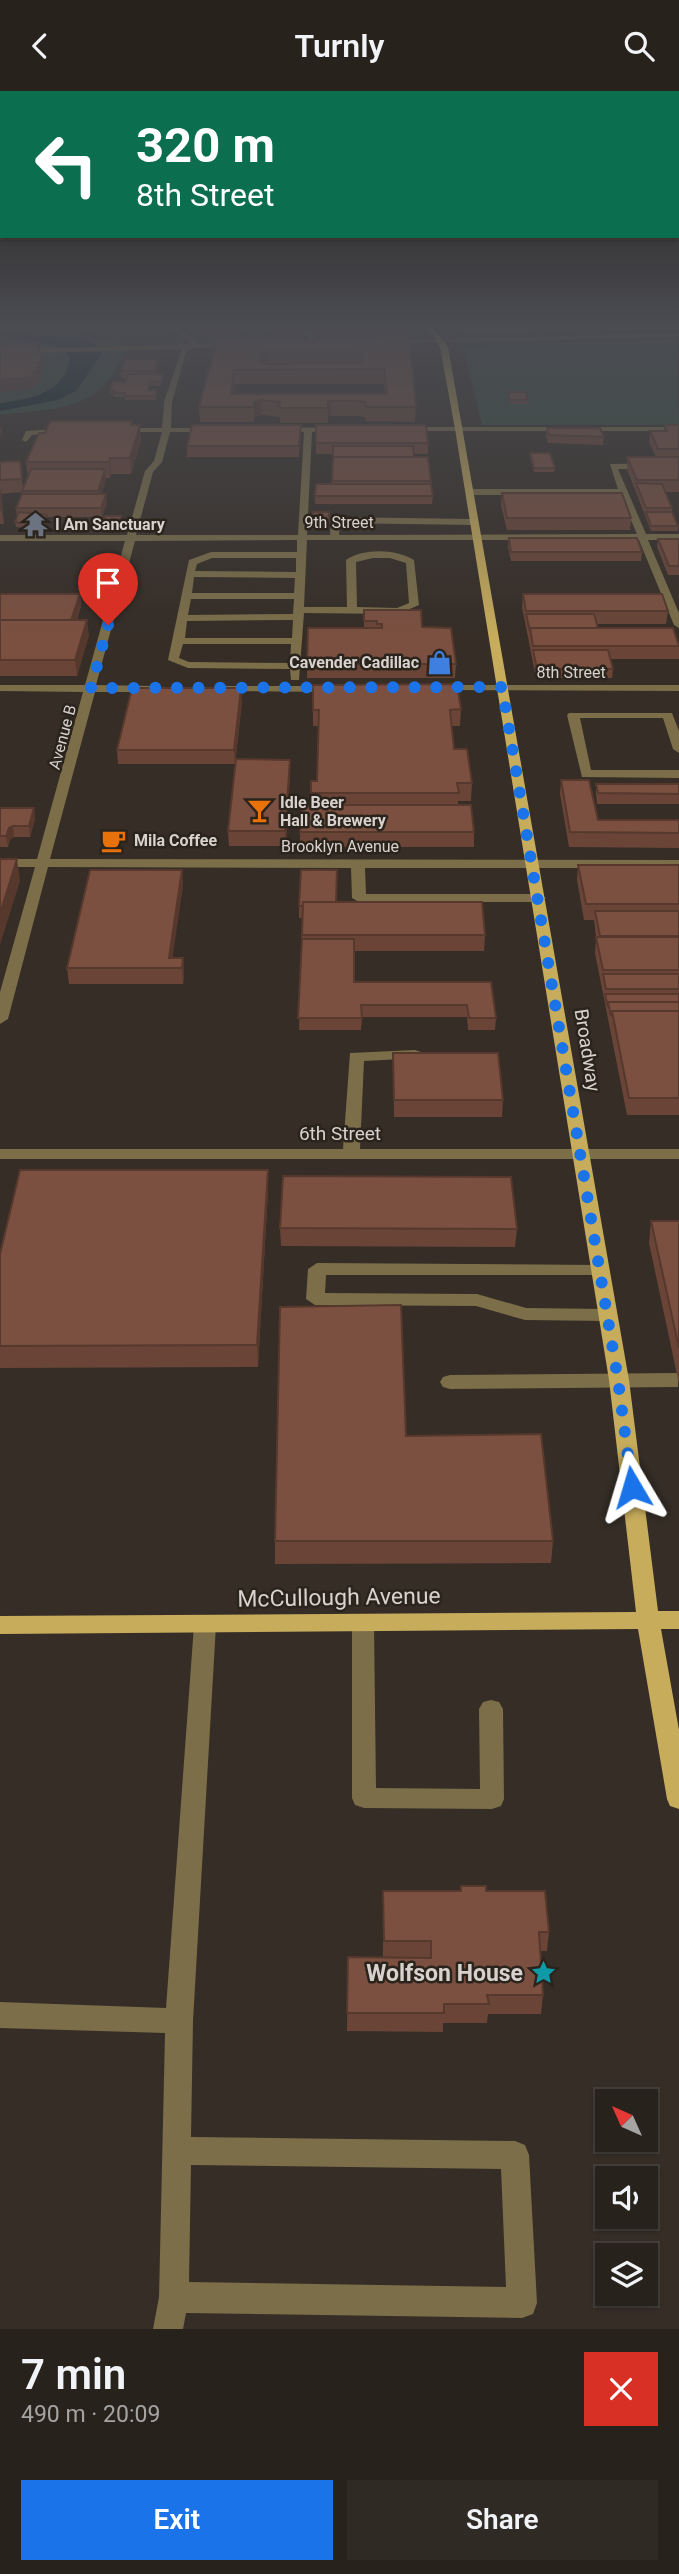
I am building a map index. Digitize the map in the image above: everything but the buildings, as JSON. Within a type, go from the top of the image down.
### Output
[{"type":"main road","name":"Broadway","points":[[460,429],[618,1380],[648,1620],[679,1798]]},
{"type":"main road","name":"McCullough Avenue","points":[[0,1625],[679,1620]]},
{"type":"street","points":[[267,429],[347,429]]},
{"type":"street","points":[[294,689],[303,538],[315,514],[308,429]]},
{"type":"street","points":[[398,429],[679,429]]},
{"type":"street","points":[[26,440],[29,433],[83,430]]},
{"type":"street","points":[[110,430],[226,430]]},
{"type":"street","name":"Avenue B","points":[[0,1019],[149,471],[158,462],[167,430]]},
{"type":"street","points":[[679,466],[613,465],[640,537],[679,625]]},
{"type":"street","points":[[470,492],[623,492]]},
{"type":"street","points":[[315,514],[336,514],[334,538]]},
{"type":"street","points":[[336,520],[474,522]]},
{"type":"street","name":"9th Street","points":[[0,538],[679,537]]},
{"type":"street","points":[[295,666],[177,664],[173,660],[179,641],[192,562],[211,555],[303,555]]},
{"type":"street","points":[[183,618],[352,610],[398,611],[414,605],[411,562],[399,557],[359,556],[351,560],[352,610]]},
{"type":"street","points":[[190,574],[302,575]]},
{"type":"street","points":[[187,596],[301,596]]},
{"type":"street","points":[[179,641],[296,641]]},
{"type":"street","name":"8th Street","points":[[417,688],[502,687],[626,701],[679,688]]},
{"type":"street","points":[[0,688],[173,689]]},
{"type":"street","points":[[213,689],[349,688]]},
{"type":"street","points":[[679,748],[668,715],[626,701],[573,715],[586,774],[679,774]]},
{"type":"street","name":"Brooklyn Avenue","points":[[0,863],[679,864]]},
{"type":"street","points":[[359,863],[359,898],[539,898]]},
{"type":"street","points":[[351,1154],[356,1056],[431,1055]]},
{"type":"street","name":"6th Street","points":[[0,1154],[679,1154]]},
{"type":"street","points":[[600,1271],[317,1269],[315,1299],[477,1300],[525,1314],[607,1315]]},
{"type":"street","points":[[450,1382],[678,1380]]},
{"type":"street","points":[[363,1624],[364,1798],[492,1799],[491,1709]]},
{"type":"street","points":[[168,2329],[174,2297],[179,2021],[205,1625]]},
{"type":"street","points":[[0,2015],[179,2021]]},
{"type":"street","points":[[174,2297],[522,2303],[515,2155],[178,2151]]},
{"type":"place","name":"I Am Sanctuary","points":[[35,524]]},
{"type":"place","name":"Cavender Cadillac","points":[[439,662]]},
{"type":"place","name":"Idle Beer Hall & Brewery","points":[[260,811]]},
{"type":"place","name":"Mila Coffee","points":[[114,840]]},
{"type":"place","name":"Wolfson House","points":[[543,1973]]},
{"type":"route","points":[[108,625],[91,688],[502,687],[618,1380],[632,1487]]}]
